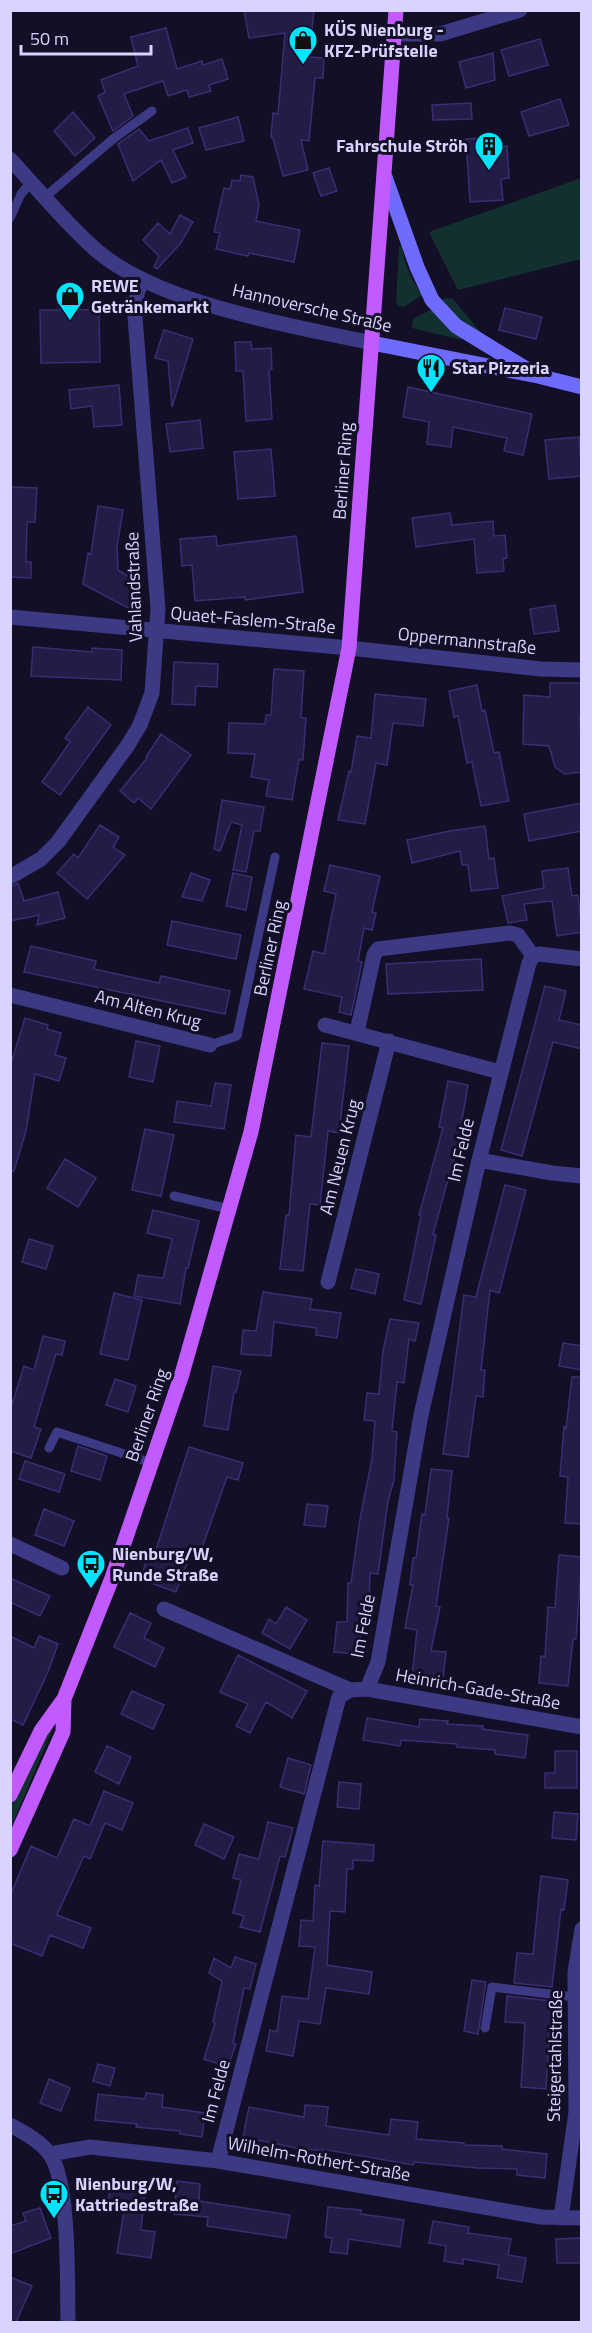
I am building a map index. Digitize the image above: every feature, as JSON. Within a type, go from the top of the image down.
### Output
[{"type":"main road","name":"Berliner Ring","points":[[10,1795],[41,1731],[64,1700],[112,1578],[182,1374],[254,1120],[349,648],[396,10]]},
{"type":"main road","name":"Berliner Ring","points":[[10,1850],[63,1732],[64,1700]]},
{"type":"street","points":[[394,34],[440,34],[520,10]]},
{"type":"street","name":"Hannoversche Straße","points":[[10,159],[96,250],[142,279],[198,301],[224,308],[372,343],[582,387]]},
{"type":"street","name":"Berliner Ring","points":[[385,177],[417,267],[432,300],[456,326],[538,376]]},
{"type":"street","name":"Vahlandstraße","points":[[10,877],[41,859],[58,842],[115,765],[134,735],[152,693],[158,609],[135,317],[137,294],[142,279]]},
{"type":"street","name":"Quaet-Faslem-Straße","points":[[10,617],[349,648]]},
{"type":"street","name":"Oppermannstraße","points":[[349,648],[541,669],[582,670]]},
{"type":"street","points":[[357,1032],[374,955],[378,950],[510,933],[518,935],[533,956]]},
{"type":"street","points":[[325,1025],[500,1072],[529,963],[533,956],[539,954],[582,959]]},
{"type":"street","name":"Am Alten Krug","points":[[10,995],[210,1045]]},
{"type":"street","name":"Am Neuen Krug","points":[[328,1282],[389,1041]]},
{"type":"street","name":"Im Felde","points":[[367,1689],[378,1662],[420,1414],[500,1072]]},
{"type":"street","points":[[478,1160],[582,1176]]},
{"type":"street","points":[[10,1544],[62,1568]]},
{"type":"street","points":[[164,1609],[350,1690],[367,1689]]},
{"type":"street","name":"Heinrich-Gade-Straße","points":[[367,1689],[582,1727]]},
{"type":"street","name":"Im Felde","points":[[218,2161],[339,1698],[350,1690]]},
{"type":"street","name":"Steigertahlstraße","points":[[561,2218],[576,2112],[575,1997],[582,1929]]},
{"type":"street","points":[[10,2125],[29,2136],[50,2154],[55,2164],[62,2194],[68,2322]]},
{"type":"street","name":"Wilhelm-Rothert-Straße","points":[[50,2154],[90,2147],[218,2161],[541,2217],[582,2218]]},
{"type":"lane","points":[[45,197],[113,139],[152,111]]},
{"type":"lane","points":[[10,218],[21,194],[31,182]]},
{"type":"lane","name":"Am Alten Krug","points":[[210,1045],[237,1036],[276,856]]},
{"type":"lane","points":[[174,1196],[229,1209]]},
{"type":"lane","points":[[49,1448],[57,1432],[152,1463]]},
{"type":"lane","points":[[485,2028],[492,1987],[575,1997]]},
{"type":"green space","points":[[581,178],[581,259],[458,290],[429,232]]},
{"type":"green space","points":[[402,246],[409,272],[422,295],[404,307],[398,306],[396,302],[399,247]]},
{"type":"green space","points":[[453,299],[483,335],[458,318],[442,300]]},
{"type":"green space","points":[[432,309],[462,340],[412,328],[413,319]]},
{"type":"green space","points":[[53,1721],[56,1721],[11,1828],[11,1807]]},
{"type":"building","points":[[244,10],[314,10],[309,57],[324,58],[323,78],[315,78],[309,141],[301,140],[308,170],[283,176],[271,137],[273,113],[278,114],[285,33],[249,38]]},
{"type":"building","points":[[166,28],[177,69],[202,61],[203,65],[222,59],[228,79],[209,85],[211,91],[189,97],[187,90],[168,96],[163,81],[124,94],[133,116],[113,131],[98,96],[105,92],[101,80],[138,66],[131,37]]},
{"type":"building","points":[[540,39],[548,65],[509,76],[501,50]]},
{"type":"building","points":[[493,53],[495,80],[466,88],[459,62]]},
{"type":"building","points":[[560,99],[569,125],[529,136],[521,112]]},
{"type":"building","points":[[471,103],[472,119],[433,120],[432,105]]},
{"type":"building","points":[[73,112],[95,138],[75,156],[54,131]]},
{"type":"building","points":[[238,117],[244,141],[206,150],[199,128]]},
{"type":"building","points":[[188,128],[193,143],[173,150],[186,177],[172,183],[161,160],[133,181],[118,144],[139,129],[149,141]]},
{"type":"building","name":"Fahrschule Ströh","points":[[499,137],[499,147],[507,146],[509,178],[501,179],[503,200],[470,202],[466,139]]},
{"type":"building","points":[[329,168],[337,191],[321,196],[313,173]]},
{"type":"building","points":[[241,175],[253,177],[259,205],[256,221],[300,230],[294,262],[216,249],[220,233],[214,232],[224,188],[230,189],[232,180],[240,181]]},
{"type":"building","points":[[180,215],[193,222],[180,244],[157,269],[154,267],[159,256],[143,240],[158,223],[170,234]]},
{"type":"building","name":"REWE Getränkemarkt","points":[[69,302],[79,310],[99,309],[100,362],[41,363],[40,310],[59,310]]},
{"type":"building","points":[[505,308],[542,317],[536,339],[499,330]]},
{"type":"building","points":[[164,330],[193,339],[172,407],[168,361],[155,358]]},
{"type":"building","points":[[235,342],[251,342],[252,349],[271,348],[272,369],[269,370],[272,419],[246,421],[243,371],[236,371]]},
{"type":"building","points":[[119,385],[122,425],[94,427],[92,406],[71,409],[69,390]]},
{"type":"building","points":[[408,387],[532,414],[523,455],[504,451],[507,438],[453,427],[451,447],[427,444],[429,422],[403,417]]},
{"type":"building","points":[[200,420],[203,448],[170,452],[166,424]]},
{"type":"building","points":[[579,437],[582,476],[549,479],[545,440]]},
{"type":"building","points":[[271,449],[275,496],[238,499],[234,452]]},
{"type":"building","points":[[10,487],[37,488],[35,522],[27,522],[26,562],[31,562],[31,578],[10,577]]},
{"type":"building","points":[[98,506],[123,510],[117,546],[118,570],[142,584],[128,608],[83,584],[88,553],[91,554]]},
{"type":"building","points":[[450,513],[452,525],[493,521],[494,536],[505,535],[507,558],[503,559],[504,571],[477,573],[474,539],[416,547],[412,518]]},
{"type":"building","points":[[216,536],[217,546],[296,536],[303,592],[245,600],[245,597],[195,601],[192,565],[182,566],[180,539]]},
{"type":"building","points":[[555,605],[559,631],[534,634],[530,609]]},
{"type":"building","points":[[33,647],[92,652],[92,648],[122,650],[121,680],[31,676]]},
{"type":"building","points":[[174,662],[218,664],[217,687],[196,686],[195,705],[172,704]]},
{"type":"building","points":[[274,669],[304,671],[301,718],[306,718],[303,760],[299,760],[292,800],[266,796],[269,780],[251,777],[255,754],[228,753],[229,723],[265,724],[266,715],[271,715]]},
{"type":"building","points":[[550,683],[582,683],[582,717],[580,717],[582,772],[565,774],[555,767],[549,746],[523,744],[524,695],[550,697]]},
{"type":"building","points":[[477,685],[494,753],[499,752],[509,801],[481,806],[472,762],[467,763],[458,716],[454,717],[449,691]]},
{"type":"building","points":[[375,694],[426,699],[423,726],[393,723],[387,765],[376,763],[365,824],[338,820],[349,771],[351,772],[357,736],[371,738]]},
{"type":"building","points":[[88,707],[111,725],[60,795],[42,782],[70,742],[65,738]]},
{"type":"building","points":[[161,734],[191,755],[151,809],[138,798],[134,803],[120,791],[147,758]]},
{"type":"building","points":[[222,800],[264,807],[260,831],[254,831],[246,872],[233,870],[242,825],[231,822],[220,851],[214,849]]},
{"type":"building","points":[[582,803],[582,831],[529,841],[524,814]]},
{"type":"building","points":[[100,825],[119,837],[113,847],[125,855],[87,899],[57,873],[74,854],[78,858]]},
{"type":"building","points":[[485,826],[489,859],[494,858],[498,888],[471,891],[468,865],[462,865],[460,851],[412,863],[407,840]]},
{"type":"building","points":[[330,865],[380,876],[372,912],[376,913],[372,930],[364,928],[358,961],[362,962],[351,1015],[339,1012],[342,997],[304,989],[313,951],[324,954],[336,894],[324,891]]},
{"type":"building","points":[[568,868],[572,896],[578,895],[582,932],[557,936],[552,901],[524,904],[527,920],[508,923],[502,896],[544,888],[542,871]]},
{"type":"building","points":[[191,873],[210,880],[202,901],[182,897]]},
{"type":"building","points":[[233,873],[252,877],[246,910],[226,906]]},
{"type":"building","points":[[18,883],[24,901],[58,892],[65,918],[37,925],[39,915],[10,921],[10,887]]},
{"type":"building","points":[[172,921],[241,935],[236,959],[167,945]]},
{"type":"building","points":[[31,946],[96,961],[94,969],[159,983],[161,976],[230,991],[225,1014],[24,972]]},
{"type":"building","points":[[481,959],[483,990],[388,994],[386,964]]},
{"type":"building","points":[[545,986],[566,991],[559,1020],[582,1025],[582,1049],[553,1042],[522,1156],[501,1150]]},
{"type":"building","points":[[25,1018],[48,1025],[47,1029],[61,1033],[55,1055],[66,1058],[59,1081],[35,1074],[26,1131],[14,1171],[10,1171],[10,1067]]},
{"type":"building","points":[[136,1041],[160,1046],[153,1082],[129,1077]]},
{"type":"building","points":[[322,1043],[349,1046],[339,1133],[328,1131],[320,1205],[310,1204],[303,1271],[280,1269],[286,1215],[289,1215],[296,1135],[311,1137]]},
{"type":"building","points":[[448,1081],[468,1085],[458,1143],[433,1234],[436,1235],[421,1304],[404,1300],[421,1216],[419,1215],[443,1128],[439,1127]]},
{"type":"building","points":[[215,1083],[231,1085],[224,1129],[174,1122],[177,1101],[211,1106]]},
{"type":"building","points":[[145,1129],[174,1135],[161,1196],[132,1190]]},
{"type":"building","points":[[65,1159],[96,1178],[78,1207],[47,1188]]},
{"type":"building","points":[[505,1185],[526,1190],[499,1293],[490,1290],[481,1370],[485,1370],[483,1397],[476,1396],[468,1457],[443,1454],[464,1295],[476,1297]]},
{"type":"building","points":[[153,1210],[199,1221],[188,1268],[186,1268],[180,1304],[134,1296],[138,1275],[163,1278],[172,1239],[147,1233]]},
{"type":"building","points":[[29,1239],[53,1246],[46,1269],[22,1262]]},
{"type":"building","points":[[356,1269],[379,1274],[375,1294],[351,1288]]},
{"type":"building","points":[[263,1292],[312,1299],[310,1309],[341,1313],[337,1338],[316,1335],[316,1328],[274,1322],[271,1356],[241,1354],[243,1330],[256,1331]]},
{"type":"building","points":[[114,1293],[142,1300],[128,1360],[100,1354]]},
{"type":"building","points":[[390,1319],[419,1323],[415,1341],[409,1339],[404,1383],[397,1382],[392,1431],[397,1432],[394,1480],[388,1501],[378,1574],[370,1573],[369,1607],[363,1607],[359,1654],[334,1652],[337,1622],[347,1622],[348,1583],[351,1583],[360,1519],[372,1459],[375,1421],[364,1420],[367,1393],[379,1394],[383,1350]]},
{"type":"building","points":[[43,1336],[65,1341],[62,1355],[56,1354],[34,1427],[41,1429],[31,1458],[10,1451],[10,1411],[24,1366],[34,1370]]},
{"type":"building","points":[[563,1343],[582,1346],[582,1370],[559,1366]]},
{"type":"building","points":[[213,1366],[241,1371],[236,1392],[234,1392],[228,1430],[204,1426]]},
{"type":"building","points":[[572,1377],[582,1377],[582,1524],[565,1523],[568,1477],[560,1476],[564,1427],[566,1428]]},
{"type":"building","points":[[115,1379],[136,1386],[128,1412],[106,1405]]},
{"type":"building","points":[[78,1446],[107,1456],[100,1480],[71,1471]]},
{"type":"building","points":[[189,1447],[243,1463],[238,1480],[227,1477],[198,1559],[190,1556],[176,1592],[140,1579],[148,1557],[153,1559]]},
{"type":"building","points":[[25,1461],[65,1474],[59,1492],[19,1479]]},
{"type":"building","points":[[431,1469],[452,1471],[447,1518],[449,1518],[436,1606],[440,1607],[431,1651],[446,1652],[443,1679],[412,1676],[417,1630],[405,1628],[413,1585],[410,1585],[413,1558],[416,1558],[422,1514],[425,1515]]},
{"type":"building","points":[[307,1504],[328,1506],[325,1527],[304,1525]]},
{"type":"building","points":[[44,1509],[74,1521],[64,1546],[35,1535]]},
{"type":"building","points":[[559,1555],[582,1557],[576,1639],[573,1639],[568,1686],[539,1683],[541,1656],[545,1657],[548,1607],[555,1608]]},
{"type":"building","points":[[10,1578],[50,1596],[40,1616],[10,1602]]},
{"type":"building","points":[[286,1607],[307,1620],[290,1649],[262,1633],[269,1619],[276,1624]]},
{"type":"building","points":[[130,1613],[151,1623],[144,1638],[164,1648],[155,1667],[114,1647]]},
{"type":"building","points":[[10,1636],[34,1648],[39,1636],[58,1644],[48,1672],[23,1725],[10,1719]]},
{"type":"building","points":[[238,1655],[307,1691],[292,1718],[266,1702],[250,1733],[236,1726],[248,1704],[220,1692]]},
{"type":"building","points":[[132,1691],[164,1705],[153,1729],[121,1714]]},
{"type":"building","points":[[367,1718],[419,1727],[420,1719],[448,1721],[447,1724],[483,1726],[482,1729],[528,1735],[525,1758],[495,1754],[495,1750],[457,1747],[457,1744],[401,1740],[400,1746],[363,1740]]},
{"type":"building","points":[[107,1746],[131,1757],[119,1784],[95,1772]]},
{"type":"building","points":[[555,1751],[577,1751],[577,1788],[545,1788],[545,1773],[555,1773]]},
{"type":"building","points":[[288,1758],[311,1765],[304,1794],[280,1787]]},
{"type":"building","points":[[339,1782],[361,1784],[359,1809],[337,1807]]},
{"type":"building","points":[[104,1791],[133,1803],[122,1830],[105,1823],[90,1859],[84,1856],[57,1915],[91,1928],[83,1948],[50,1935],[42,1956],[10,1943],[10,1896],[31,1846],[57,1858],[74,1819],[90,1826]]},
{"type":"building","points":[[554,1812],[578,1814],[576,1840],[552,1838]]},
{"type":"building","points":[[268,1822],[293,1828],[285,1857],[280,1856],[260,1932],[240,1927],[244,1916],[233,1913],[241,1880],[233,1878],[239,1854],[259,1859]]},
{"type":"building","points":[[204,1824],[234,1837],[224,1859],[195,1845]]},
{"type":"building","points":[[323,1841],[374,1845],[373,1861],[353,1860],[353,1869],[347,1869],[345,1912],[330,1911],[327,1965],[372,1972],[369,1994],[326,1988],[320,2024],[299,2021],[293,2056],[266,2051],[270,2030],[277,2032],[282,1996],[308,1999],[315,1947],[299,1946],[301,1920],[313,1921],[315,1885],[319,1886]]},
{"type":"building","points":[[541,1876],[568,1880],[564,1910],[561,1909],[552,1987],[514,1983],[517,1953],[533,1954]]},
{"type":"building","points":[[235,1957],[256,1964],[250,1989],[244,1988],[233,2043],[236,2044],[228,2067],[204,2059],[215,2023],[213,2022],[222,1981],[209,1973],[214,1958],[231,1968]]},
{"type":"building","points":[[472,1980],[486,1982],[478,2034],[464,2031]]},
{"type":"building","points":[[507,1996],[551,2001],[546,2089],[521,2087],[525,2023],[505,2022]]},
{"type":"building","points":[[98,2064],[115,2068],[110,2086],[93,2081]]},
{"type":"building","points":[[49,2079],[70,2088],[61,2111],[40,2103]]},
{"type":"building","points":[[146,2093],[163,2095],[162,2107],[205,2113],[202,2137],[180,2134],[180,2131],[136,2127],[137,2124],[95,2120],[98,2094],[145,2099]]},
{"type":"building","points":[[305,2105],[328,2107],[326,2126],[389,2135],[391,2119],[418,2122],[416,2139],[464,2143],[464,2145],[502,2146],[502,2149],[547,2154],[545,2178],[517,2175],[517,2169],[414,2162],[413,2165],[333,2151],[301,2149],[243,2137],[249,2107],[304,2117]]},
{"type":"building","points":[[111,2179],[146,2182],[141,2230],[155,2232],[151,2258],[117,2253],[125,2206],[108,2205]]},
{"type":"building","points":[[177,2181],[200,2184],[199,2201],[290,2215],[286,2238],[207,2226],[208,2217],[174,2214]]},
{"type":"building","points":[[328,2207],[361,2210],[361,2214],[404,2220],[400,2247],[349,2239],[347,2254],[330,2252],[332,2238],[325,2237]]},
{"type":"building","points":[[40,2208],[51,2238],[10,2254],[10,2226],[26,2221],[23,2213]]},
{"type":"building","points":[[433,2221],[469,2227],[468,2233],[511,2239],[508,2255],[526,2258],[522,2282],[497,2278],[499,2265],[463,2259],[463,2264],[444,2261],[446,2246],[429,2243]]},
{"type":"building","points":[[582,2238],[582,2263],[557,2263],[556,2239]]},
{"type":"building","points":[[10,2277],[32,2286],[16,2322],[10,2322]]},
{"type":"place","name":"KÜS Nienburg - KFZ-Prüfstelle","points":[[303,66]]},
{"type":"place","name":"Fahrschule Ströh","points":[[489,172]]},
{"type":"place","name":"REWE Getränkemarkt","points":[[70,322]]},
{"type":"place","name":"Star Pizzeria","points":[[431,394]]},
{"type":"place","name":"Nienburg/W, Runde Straße","points":[[91,1590]]},
{"type":"place","name":"Nienburg/W, Kattriedestraße","points":[[54,2220]]}]
